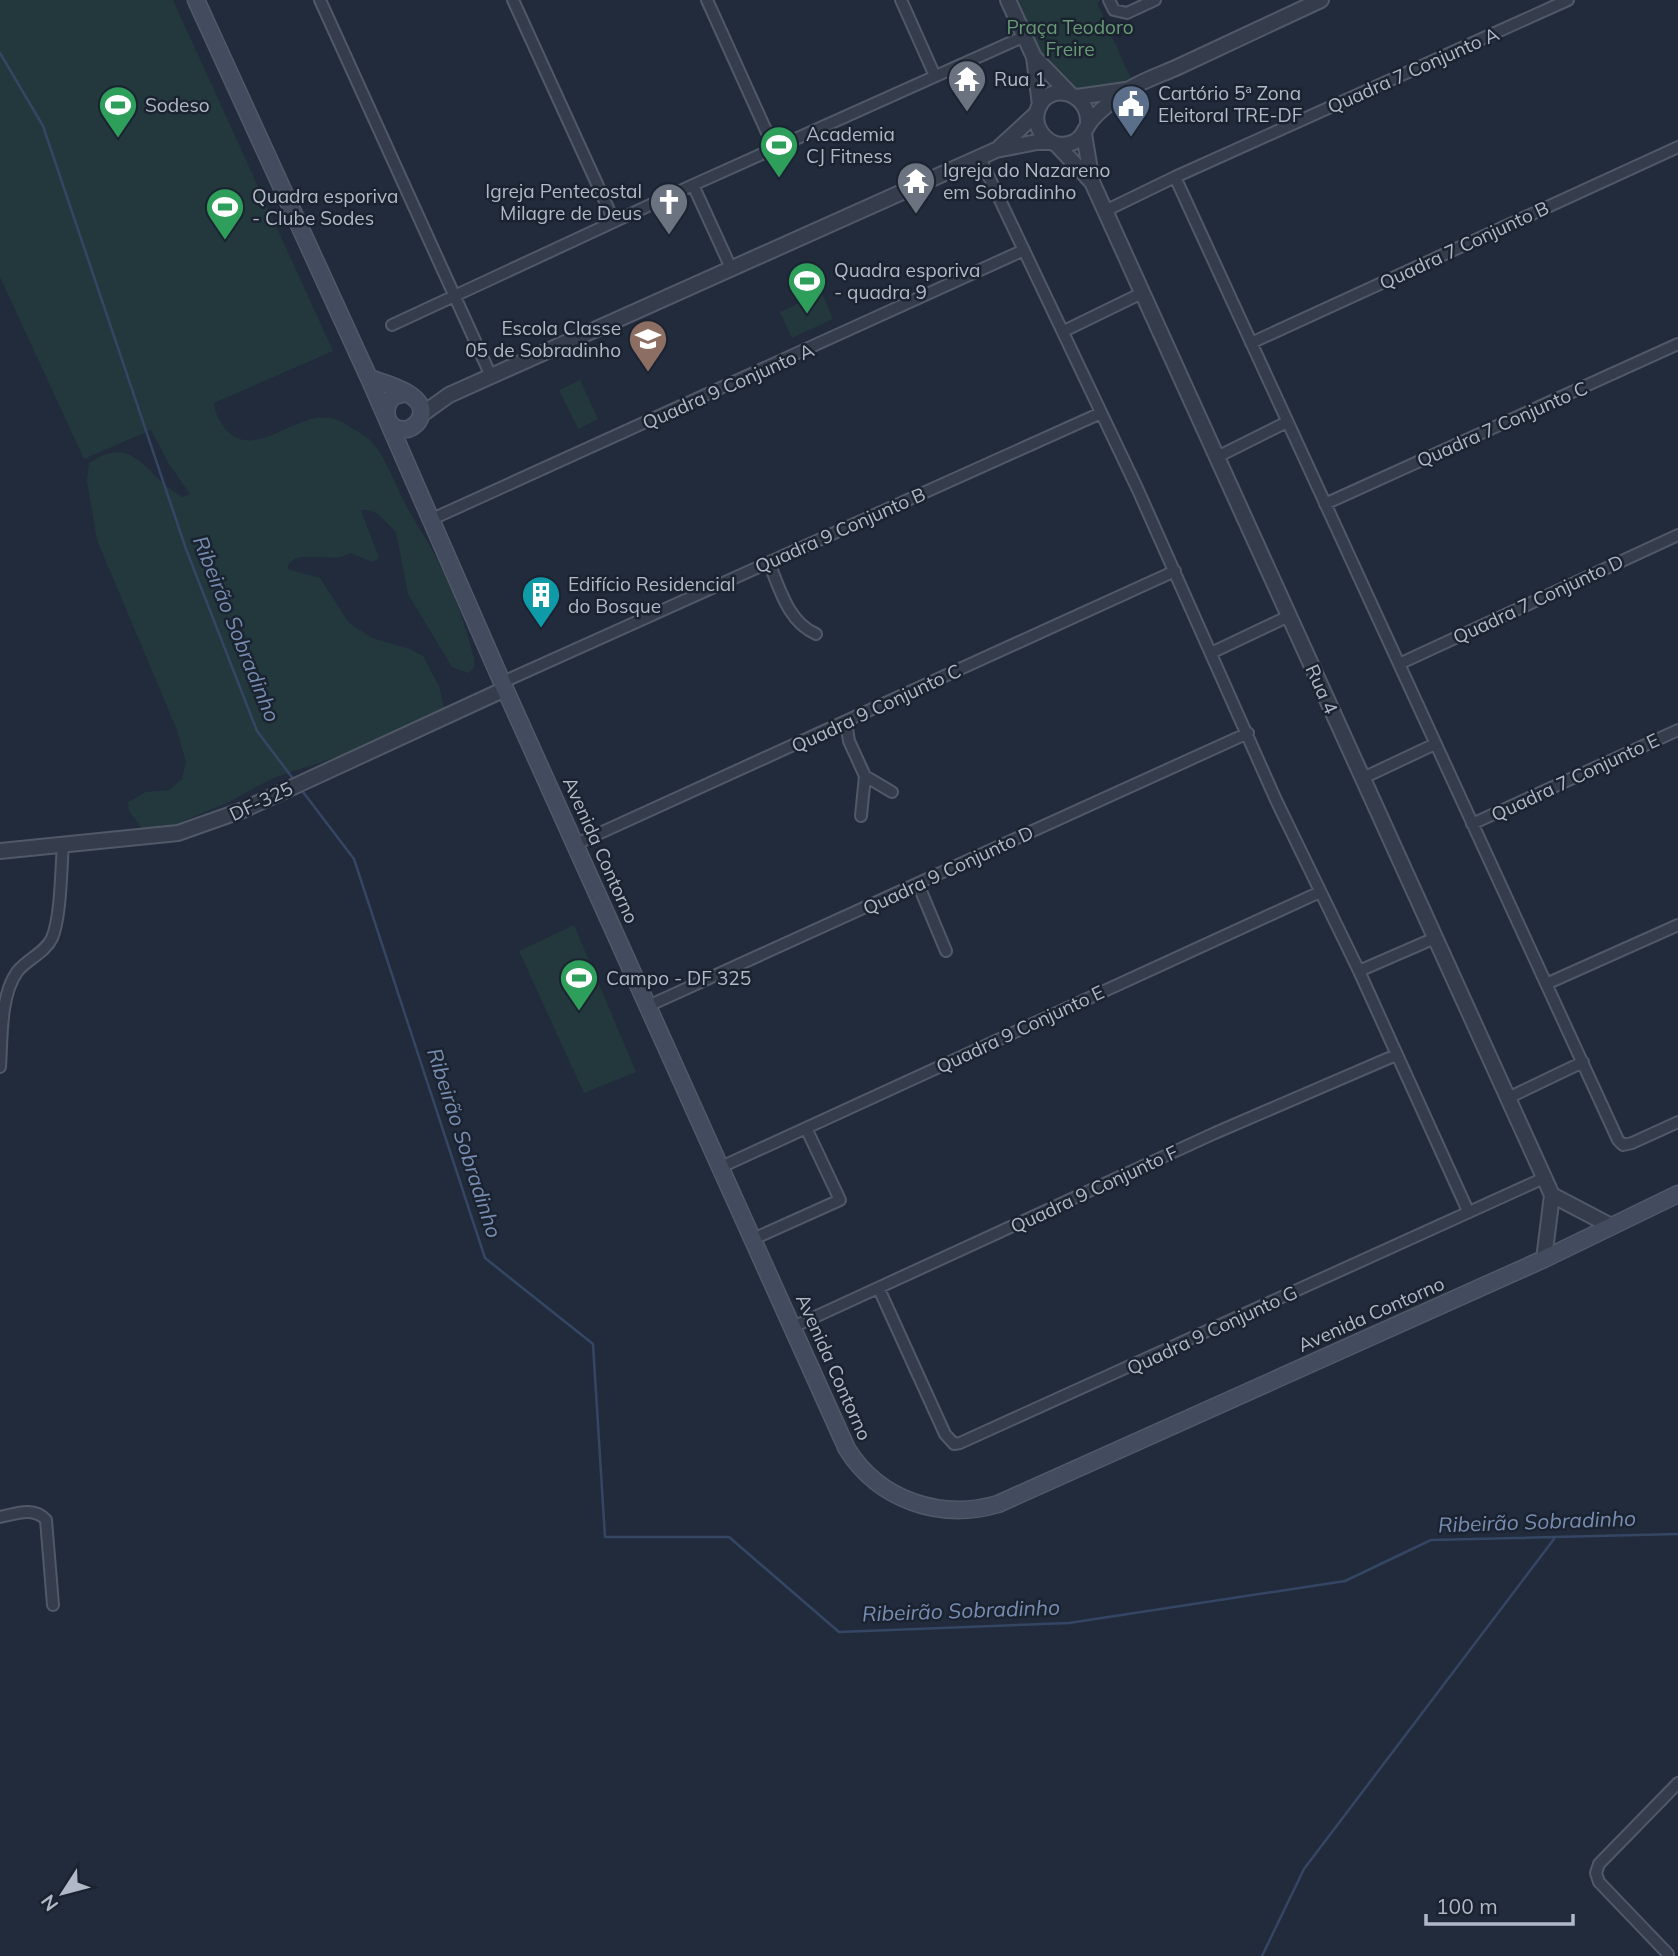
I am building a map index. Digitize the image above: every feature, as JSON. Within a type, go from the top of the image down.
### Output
[{"type":"main road","name":"Avenida Contorno","points":[[196,0],[369,378],[504,686],[847,1449],[869,1478],[905,1500],[939,1510],[970,1511],[998,1504],[1544,1259],[1678,1194]]},
{"type":"main road","points":[[369,378],[409,394],[420,404],[405,462]]},
{"type":"main road","points":[[409,394],[394,396],[389,400],[386,405],[386,418],[401,429],[417,421]]},
{"type":"street","points":[[320,0],[491,376]]},
{"type":"street","points":[[513,0],[614,221]]},
{"type":"street","points":[[707,0],[774,148]]},
{"type":"street","points":[[901,0],[935,76]]},
{"type":"street","points":[[1008,0],[1034,57],[1039,130],[1092,183]]},
{"type":"street","points":[[1109,0],[1114,10],[1127,13],[1155,0]]},
{"type":"street","points":[[996,150],[1037,142],[1071,143],[1127,90],[1321,0]]},
{"type":"street","name":"Quadra 7 Conjunto A","points":[[1105,211],[1568,0]]},
{"type":"street","points":[[393,325],[774,148],[1025,37]]},
{"type":"street","points":[[1034,57],[1087,109],[1086,129],[1092,183]]},
{"type":"street","points":[[417,421],[449,395],[996,150],[1017,134],[1052,94],[1073,95],[1127,90]]},
{"type":"street","name":"Quadra 7 Conjunto B","points":[[1251,343],[1678,147]]},
{"type":"street","points":[[980,158],[1175,570],[1468,1211]]},
{"type":"street","points":[[1175,177],[1618,1140],[1626,1145],[1678,1122]]},
{"type":"street","name":"Rua 4","points":[[1092,183],[1552,1195]]},
{"type":"street","points":[[693,185],[732,268]]},
{"type":"street","name":"Quadra 9 Conjunto A","points":[[430,520],[1024,250]]},
{"type":"street","points":[[1064,331],[1142,293]]},
{"type":"street","name":"Quadra 7 Conjunto C","points":[[1325,504],[1678,344]]},
{"type":"street","points":[[409,394],[449,395]]},
{"type":"street","name":"Quadra 9 Conjunto B","points":[[504,686],[769,562],[1101,413]]},
{"type":"street","points":[[1217,457],[1287,422]]},
{"type":"street","name":"Quadra 7 Conjunto D","points":[[1399,664],[1678,536]]},
{"type":"street","points":[[769,562],[791,615],[799,624],[816,634]]},
{"type":"street","name":"Quadra 9 Conjunto C","points":[[576,844],[1175,570]]},
{"type":"street","points":[[1211,653],[1289,616]]},
{"type":"street","name":"DF-325","points":[[0,851],[178,834],[218,821],[504,686]]},
{"type":"street","points":[[846,722],[849,741],[865,776],[861,816]]},
{"type":"street","name":"Quadra 7 Conjunto E","points":[[1472,824],[1678,730]]},
{"type":"street","name":"Quadra 9 Conjunto D","points":[[648,1006],[1248,733]]},
{"type":"street","points":[[1363,778],[1435,744]]},
{"type":"street","points":[[865,776],[892,792]]},
{"type":"street","points":[[0,1067],[4,1005],[9,985],[18,971],[42,951],[52,938],[63,845]]},
{"type":"street","points":[[918,884],[946,951]]},
{"type":"street","name":"Quadra 9 Conjunto E","points":[[721,1167],[1320,892]]},
{"type":"street","points":[[1546,984],[1678,925]]},
{"type":"street","points":[[1359,971],[1435,938]]},
{"type":"street","name":"Quadra 9 Conjunto F","points":[[793,1327],[1215,1133],[1396,1055]]},
{"type":"street","points":[[1508,1098],[1583,1062]]},
{"type":"street","points":[[753,1238],[840,1200],[806,1128]]},
{"type":"street","name":"Quadra 9 Conjunto G","points":[[879,1289],[945,1434],[954,1444],[970,1440],[1544,1178]]},
{"type":"street","points":[[1544,1259],[1552,1195],[1611,1226]]},
{"type":"street","points":[[0,1517],[37,1512],[46,1520],[53,1605]]},
{"type":"street","points":[[1668,1954],[1599,1882],[1596,1873],[1598,1864],[1678,1783]]},
{"type":"green space","points":[[0,0],[173,0],[333,351],[214,403],[217,416],[224,427],[237,438],[250,440],[265,438],[311,419],[327,418],[342,422],[369,439],[386,463],[445,576],[462,617],[474,659],[474,667],[468,673],[452,667],[408,594],[396,532],[378,514],[361,510],[379,558],[373,562],[350,553],[333,558],[305,557],[291,562],[287,569],[320,578],[349,623],[372,638],[410,649],[423,656],[439,686],[445,712],[343,755],[273,778],[229,802],[167,828],[143,830],[129,811],[128,802],[146,792],[169,790],[182,779],[186,762],[177,730],[97,540],[87,481],[89,463],[105,454],[118,452],[129,455],[170,489],[183,497],[190,494],[169,464],[151,430],[84,459],[0,277]]},
{"type":"green space","name":"Praça Teodoro Freire","points":[[1012,0],[1100,0],[1097,3],[1131,79],[1107,89],[1072,90],[1038,60]]},
{"type":"green space","name":"Quadra esporiva - quadra 9","points":[[822,293],[833,319],[792,338],[780,312]]},
{"type":"green space","points":[[580,380],[598,419],[578,429],[559,390]]},
{"type":"green space","name":"Campo - DF 325","points":[[574,925],[636,1072],[584,1093],[519,951]]},
{"type":"waterway","name":"Ribeirão Sobradinho","points":[[0,53],[43,126],[186,549],[257,731],[294,780]]},
{"type":"waterway","name":"Ribeirão Sobradinho","points":[[300,788],[354,859],[485,1258],[593,1344],[605,1537],[729,1537],[839,1632],[1069,1623],[1345,1581],[1431,1540],[1678,1534]]},
{"type":"waterway","points":[[1262,1956],[1304,1869],[1554,1539]]},
{"type":"place","name":"Rua 1","points":[[967,113]]},
{"type":"place","name":"Cartório 5ª Zona Eleitoral TRE-DF","points":[[1131,138]]},
{"type":"place","name":"Sodeso","points":[[118,139]]},
{"type":"place","name":"Academia CJ Fitness","points":[[779,179]]},
{"type":"place","name":"Igreja do Nazareno em Sobradinho","points":[[916,215]]},
{"type":"place","name":"Igreja Pentecostal Milagre de Deus","points":[[669,236]]},
{"type":"place","name":"Quadra esporiva - Clube Sodes","points":[[225,241]]},
{"type":"place","name":"Quadra esporiva - quadra 9","points":[[807,315]]},
{"type":"place","name":"Escola Classe 05 de Sobradinho","points":[[648,373]]},
{"type":"place","name":"Edifício Residencial do Bosque","points":[[541,629]]},
{"type":"place","name":"Campo - DF 325","points":[[579,1012]]}]
